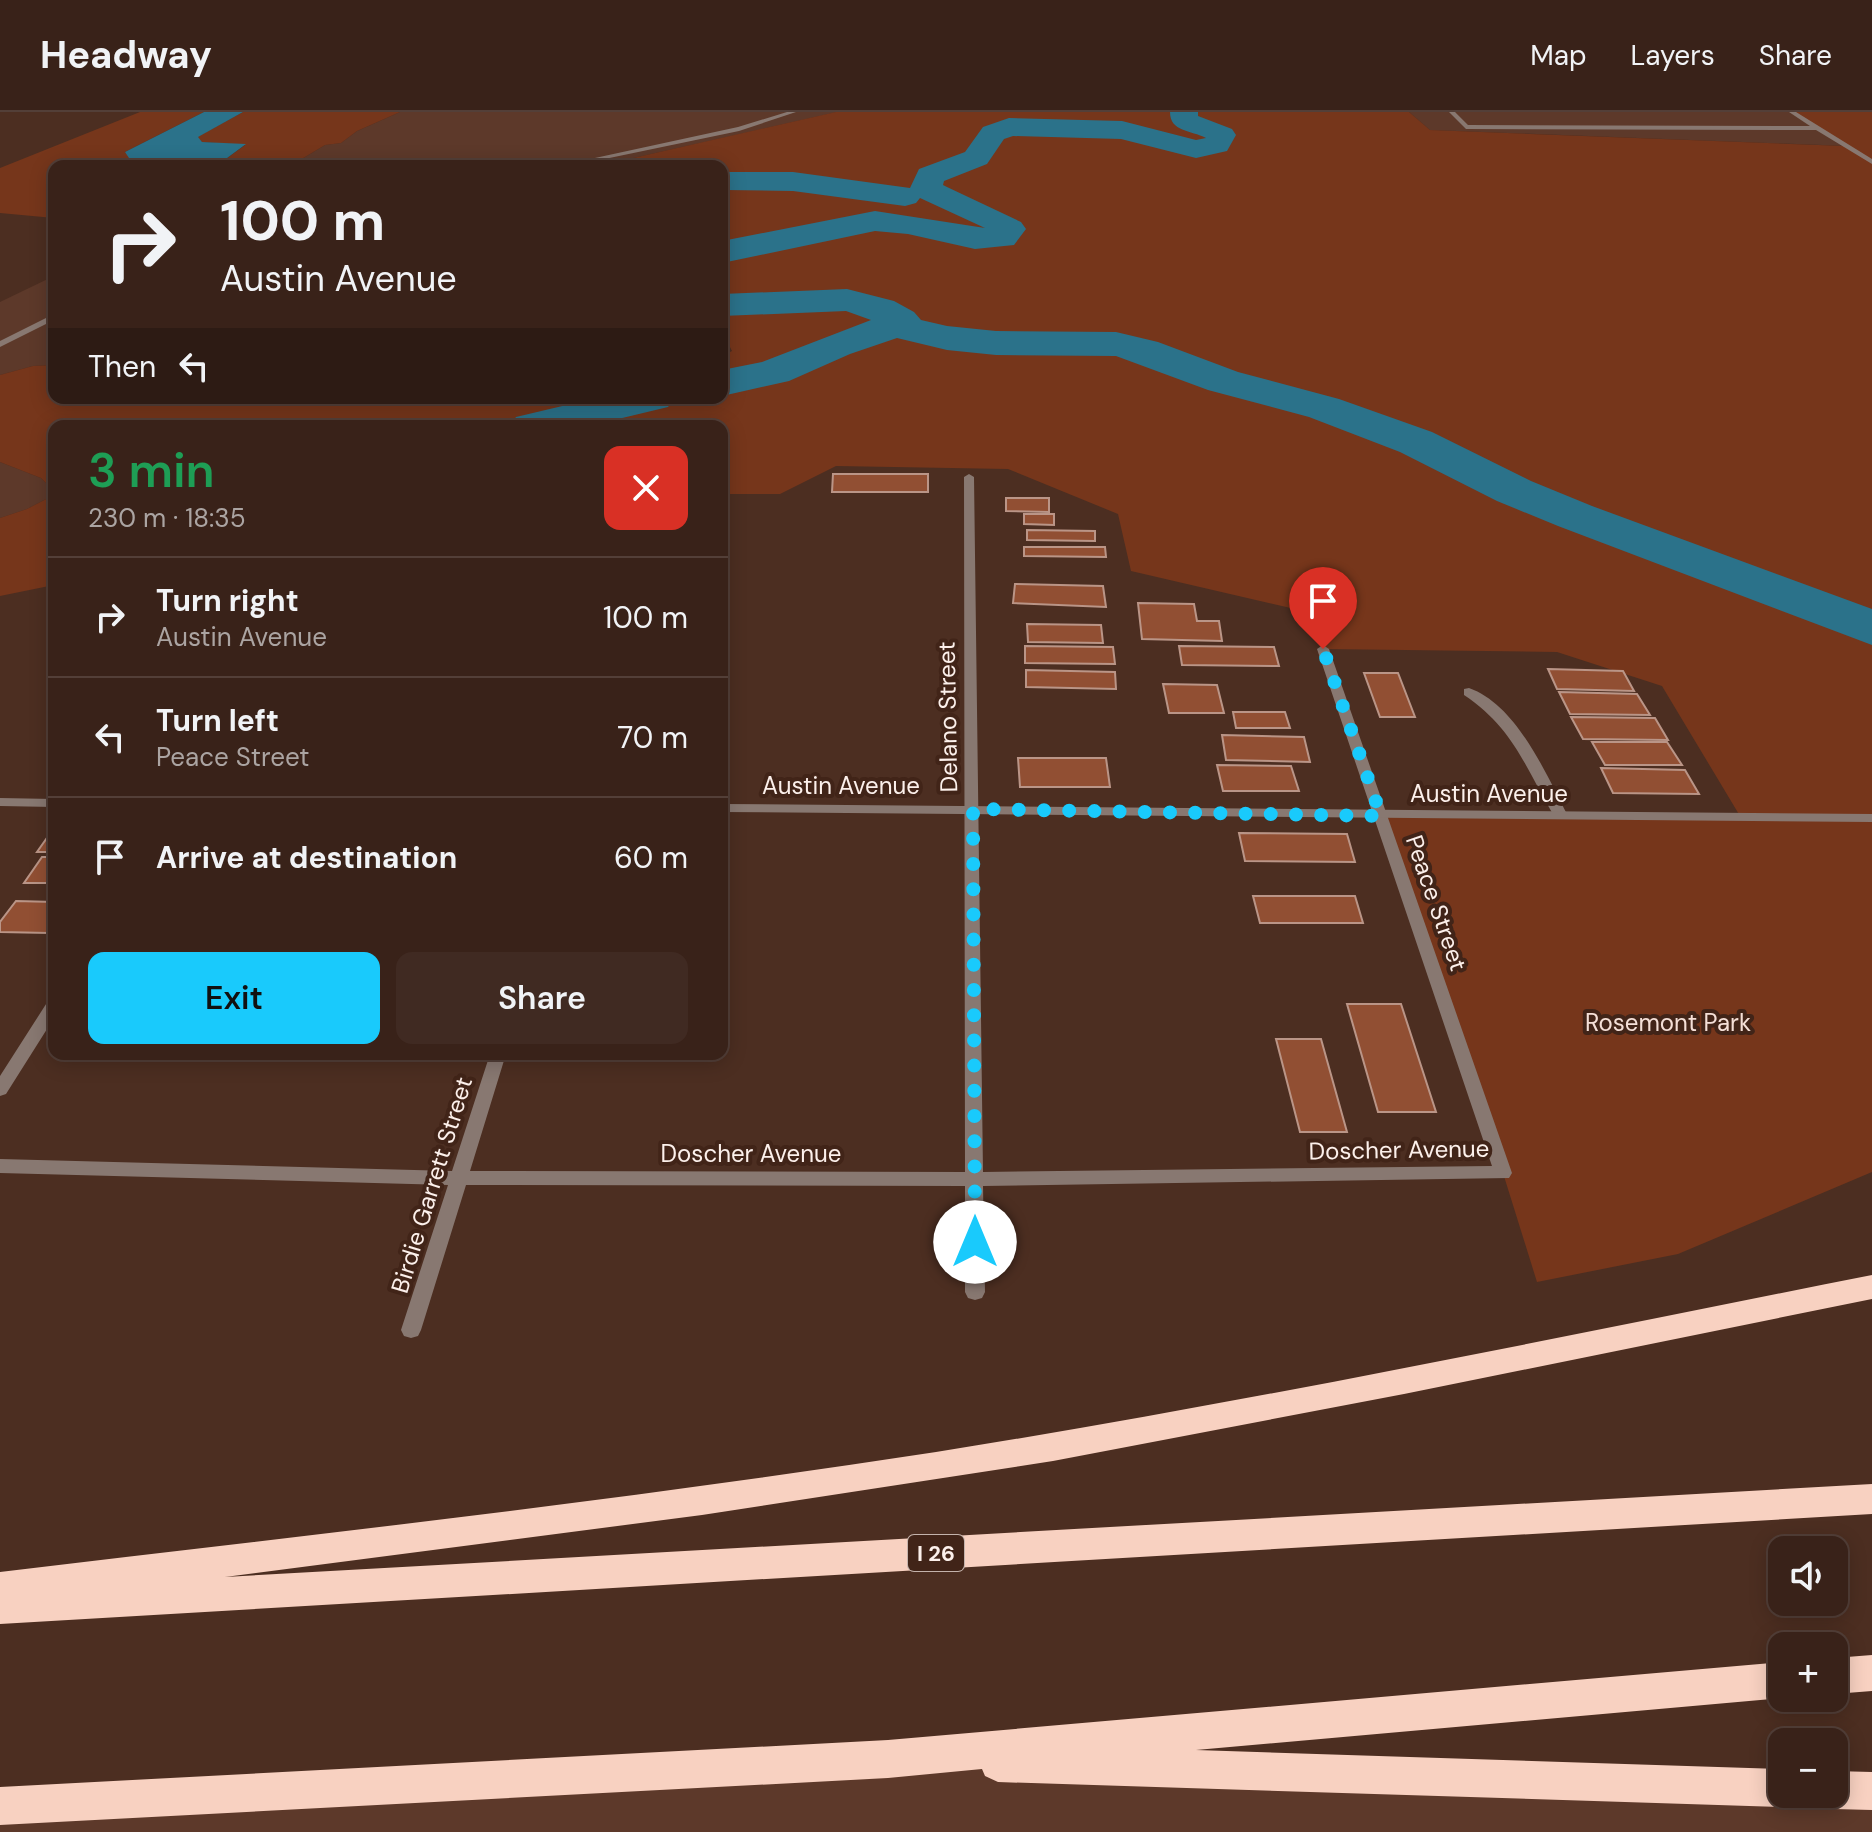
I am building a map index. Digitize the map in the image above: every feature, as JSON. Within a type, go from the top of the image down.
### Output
[{"type":"highway","points":[[0,1589],[688,1502],[936,1466],[1180,1423],[1872,1287]]},
{"type":"highway","name":"I 26","points":[[0,1607],[1872,1499]]},
{"type":"highway","points":[[1848,1675],[1872,1673]]},
{"type":"highway","points":[[0,1806],[888,1759],[1768,1681]]},
{"type":"highway","points":[[888,1759],[1768,1788]]},
{"type":"highway","points":[[1848,1790],[1872,1791]]},
{"type":"street","points":[[590,160],[739,129],[793,112]]},
{"type":"street","points":[[1452,112],[1466,127],[1817,128]]},
{"type":"street","points":[[1792,112],[1872,162]]},
{"type":"street","points":[[0,344],[48,320]]},
{"type":"street","name":"Delano Street","points":[[969,477],[975,1292]]},
{"type":"street","name":"Peace Street","points":[[1323,649],[1503,1173]]},
{"type":"street","points":[[1469,692],[1489,704],[1520,739],[1561,816]]},
{"type":"street","points":[[0,802],[48,803]]},
{"type":"street","name":"Austin Avenue","points":[[728,808],[1872,818]]},
{"type":"street","points":[[0,1090],[48,1014]]},
{"type":"street","name":"Birdie Garrett Street","points":[[411,1330],[496,1060]]},
{"type":"street","name":"Doscher Avenue","points":[[0,1166],[459,1178],[975,1179],[1503,1173]]},
{"type":"shaded area","points":[[400,112],[838,112],[625,160],[300,160],[325,145],[341,143],[357,131]]},
{"type":"shaded area","points":[[1409,112],[1792,112],[1847,146],[1430,130]]},
{"type":"shaded area","points":[[48,279],[48,365],[0,375],[0,302]]},
{"type":"shaded area","points":[[0,462],[41,478],[48,485],[48,498],[0,518]]},
{"type":"shaded area","points":[[888,1759],[1768,1793],[1768,1808],[1848,1808],[1848,1792],[1872,1791],[1872,1832],[0,1832],[0,1806]]},
{"type":"green space","points":[[140,112],[204,112],[125,152],[140,159],[156,160],[48,160],[48,217],[0,213],[0,168]]},
{"type":"green space","points":[[243,112],[400,112],[357,131],[341,143],[325,145],[300,160],[224,160],[245,145],[202,142],[197,137]]},
{"type":"green space","name":"Rosemont Park","points":[[836,112],[1409,112],[1430,130],[1844,146],[1792,112],[1872,112],[1872,1172],[1678,1254],[1537,1282],[1381,816],[1740,816],[1662,686],[1557,652],[1323,649],[1308,612],[1131,571],[1118,514],[1008,469],[836,466],[780,494],[728,494],[728,420],[48,420],[48,485],[41,478],[0,462],[0,375],[33,366],[48,365],[48,404],[728,404],[728,353],[732,351],[728,345],[728,160],[624,160]]},
{"type":"green space","points":[[48,498],[48,586],[0,596],[0,518]]},
{"type":"water","points":[[204,112],[243,112],[198,137],[202,142],[246,144],[224,160],[129,158],[125,152]]},
{"type":"building","points":[[833,474],[928,474],[928,492],[832,492]]},
{"type":"building","points":[[1006,498],[1049,498],[1049,512],[1006,511]]},
{"type":"building","points":[[1024,514],[1054,514],[1054,525],[1024,524]]},
{"type":"building","points":[[1027,530],[1095,531],[1095,541],[1027,540]]},
{"type":"building","points":[[1024,547],[1105,547],[1106,557],[1024,556]]},
{"type":"building","points":[[1015,584],[1103,586],[1106,607],[1013,603]]},
{"type":"building","points":[[1138,603],[1194,604],[1197,621],[1219,621],[1222,641],[1142,639]]},
{"type":"building","points":[[1027,624],[1101,625],[1103,643],[1028,642]]},
{"type":"building","points":[[1025,646],[1113,647],[1115,664],[1025,663]]},
{"type":"building","points":[[1179,646],[1274,647],[1279,666],[1182,665]]},
{"type":"building","points":[[1548,669],[1623,671],[1634,691],[1557,689]]},
{"type":"building","points":[[1026,670],[1115,672],[1116,689],[1026,687]]},
{"type":"building","points":[[1364,673],[1398,673],[1415,717],[1380,717]]},
{"type":"building","points":[[1163,684],[1217,685],[1224,713],[1169,713]]},
{"type":"building","points":[[1559,692],[1637,694],[1650,715],[1570,714]]},
{"type":"building","points":[[1233,712],[1285,712],[1290,728],[1236,728]]},
{"type":"building","points":[[1571,717],[1655,718],[1668,740],[1583,739]]},
{"type":"building","points":[[1222,735],[1304,737],[1310,762],[1226,760]]},
{"type":"building","points":[[1592,742],[1667,742],[1682,765],[1605,765]]},
{"type":"building","points":[[1018,758],[1106,758],[1110,787],[1020,787]]},
{"type":"building","points":[[1217,765],[1291,766],[1299,791],[1223,791]]},
{"type":"building","points":[[1601,768],[1685,770],[1699,794],[1613,793]]},
{"type":"building","points":[[1239,833],[1347,834],[1355,862],[1245,861]]},
{"type":"building","points":[[48,836],[48,852],[37,852]]},
{"type":"building","points":[[42,857],[48,857],[48,883],[24,883]]},
{"type":"building","points":[[1253,896],[1355,896],[1363,923],[1260,923]]},
{"type":"building","points":[[16,901],[48,902],[48,933],[0,932],[0,922]]},
{"type":"building","points":[[1347,1004],[1401,1004],[1436,1112],[1378,1112]]},
{"type":"building","points":[[1276,1039],[1321,1039],[1347,1132],[1300,1132]]},
{"type":"waterway","points":[[728,251],[875,221],[908,224],[975,239],[1002,238],[1009,229],[1000,222],[926,188],[930,176],[976,158],[993,133],[1009,127],[1122,130],[1196,149],[1217,145],[1222,135],[1184,121],[1184,112]]},
{"type":"waterway","points":[[728,181],[793,181],[905,196]]},
{"type":"waterway","points":[[728,305],[847,300],[880,309],[897,321]]},
{"type":"waterway","points":[[728,382],[774,372],[897,321]]},
{"type":"waterway","points":[[897,321],[908,329],[947,338],[996,343],[1116,344],[1144,351],[1223,381],[1324,408],[1416,442],[1514,491],[1575,516],[1872,628]]},
{"type":"waterway","points":[[558,420],[627,404]]},
{"type":"waterway","points":[[1394,439],[1872,620]]},
{"type":"route","points":[[975,1242],[973,809],[1381,816],[1323,649]]}]
